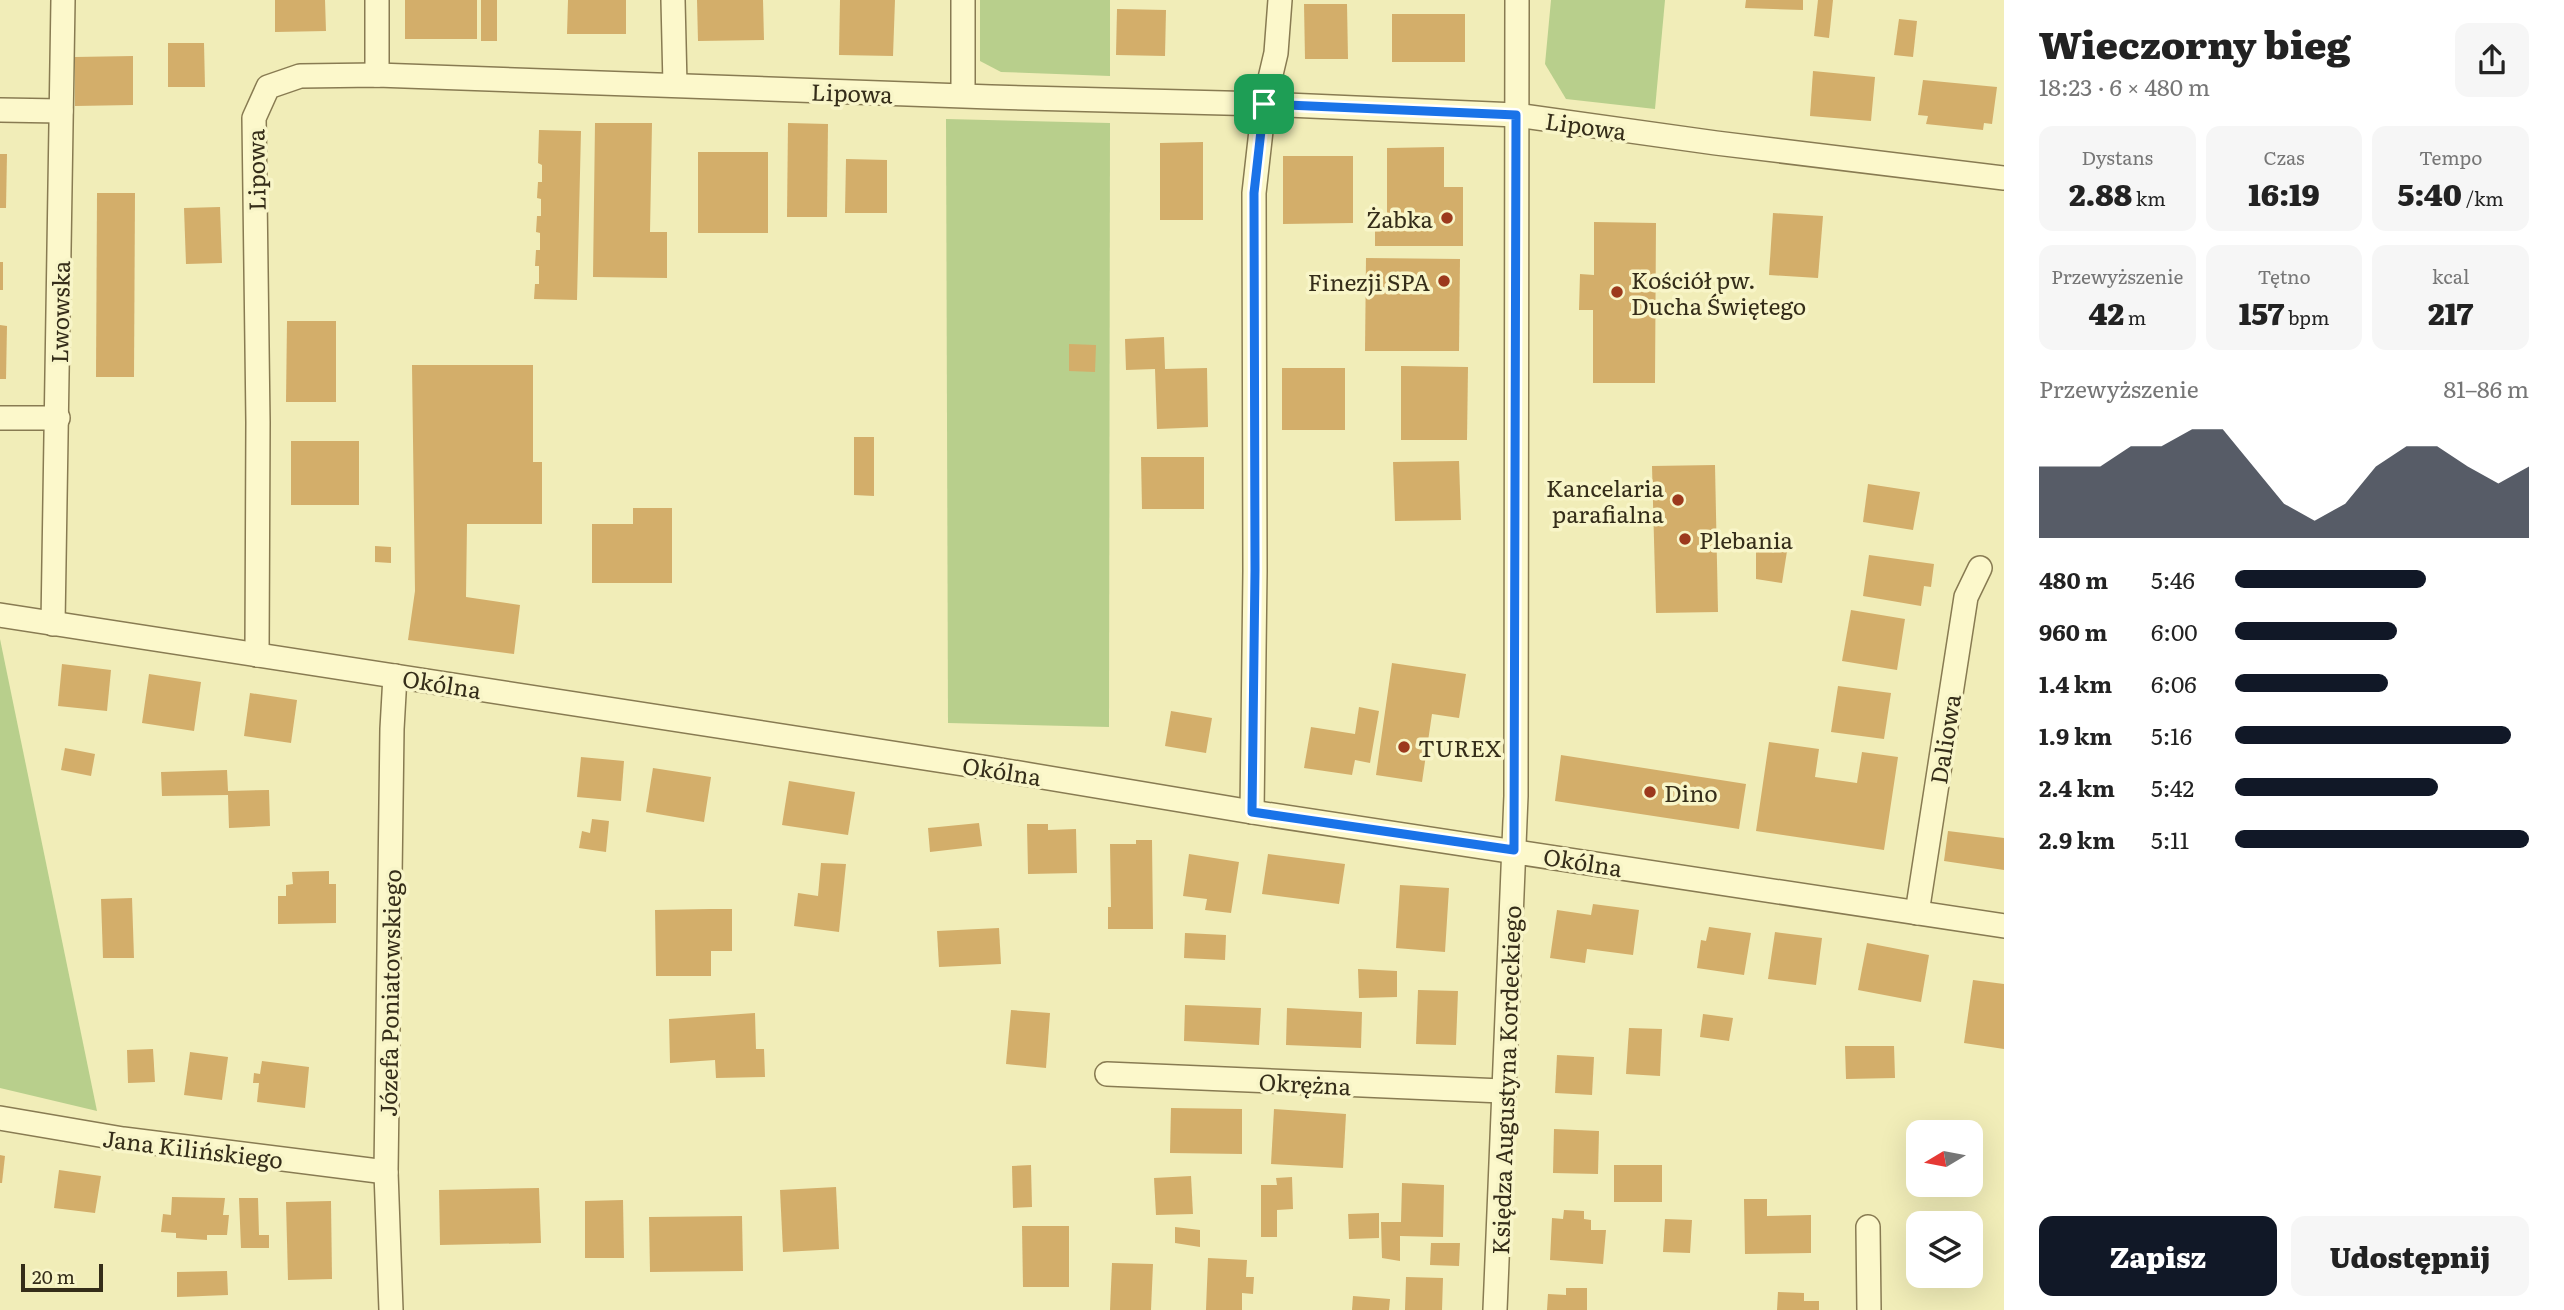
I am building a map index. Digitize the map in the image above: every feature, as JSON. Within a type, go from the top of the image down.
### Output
[{"type":"street","name":"Lwowska","points":[[52,624],[58,418],[63,0]]},
{"type":"street","points":[[377,0],[377,75]]},
{"type":"street","points":[[673,0],[675,85]]},
{"type":"street","points":[[963,0],[963,95]]},
{"type":"street","points":[[1252,812],[1255,570],[1254,193],[1264,104],[1276,53],[1280,0]]},
{"type":"street","name":"Księdza Augustyna Kordeckiego","points":[[1495,1310],[1516,769],[1517,0]]},
{"type":"street","name":"Lipowa","points":[[257,655],[258,422],[254,118],[268,87],[300,76],[377,75],[1264,104],[1516,115],[1716,143],[2004,178]]},
{"type":"street","points":[[0,110],[61,111]]},
{"type":"street","points":[[0,418],[58,418]]},
{"type":"street","name":"Daliowa","points":[[1917,913],[1966,597],[1980,568]]},
{"type":"street","name":"Okólna","points":[[0,615],[989,768],[1252,812],[2004,926]]},
{"type":"street","name":"Józefa Poniatowskiego","points":[[391,1310],[386,1172],[395,676]]},
{"type":"street","name":"Okrężna","points":[[1107,1074],[1502,1091]]},
{"type":"street","name":"Jana Kilińskiego","points":[[0,1118],[123,1139],[386,1172]]},
{"type":"street","points":[[1868,1227],[1869,1310]]},
{"type":"green space","points":[[980,0],[1110,0],[1110,76],[1001,72],[980,61]]},
{"type":"green space","points":[[1551,0],[1665,0],[1655,109],[1566,99],[1545,64]]},
{"type":"green space","points":[[946,119],[1110,123],[1109,727],[948,723]]},
{"type":"green space","points":[[0,639],[97,1111],[0,1088]]},
{"type":"building","points":[[275,0],[325,0],[326,31],[275,32]]},
{"type":"building","points":[[405,0],[477,0],[477,39],[405,39]]},
{"type":"building","points":[[481,0],[497,0],[497,41],[481,41]]},
{"type":"building","points":[[568,0],[626,0],[626,34],[567,34]]},
{"type":"building","points":[[697,0],[763,0],[764,40],[698,41]]},
{"type":"building","points":[[840,0],[895,0],[893,56],[839,55]]},
{"type":"building","points":[[1746,0],[1803,0],[1803,10],[1745,8]]},
{"type":"building","points":[[1818,0],[1833,0],[1829,38],[1814,36]]},
{"type":"building","points":[[1304,4],[1347,4],[1348,59],[1305,59]]},
{"type":"building","points":[[1117,9],[1166,10],[1165,56],[1116,55]]},
{"type":"building","points":[[1392,14],[1465,14],[1465,62],[1392,62]]},
{"type":"building","points":[[1899,19],[1917,21],[1913,57],[1894,55]]},
{"type":"building","points":[[168,43],[204,43],[205,87],[168,87]]},
{"type":"building","points":[[133,56],[133,105],[75,106],[75,57]]},
{"type":"building","points":[[1813,71],[1875,77],[1871,121],[1810,116]]},
{"type":"building","points":[[1923,80],[1997,87],[1992,124],[1984,123],[1983,130],[1926,124],[1928,116],[1918,115]]},
{"type":"building","points":[[595,123],[652,123],[650,232],[667,232],[667,278],[593,277]]},
{"type":"building","points":[[788,123],[828,124],[827,217],[787,217]]},
{"type":"building","points":[[539,130],[581,131],[577,300],[534,299],[535,284],[539,284],[539,266],[535,266],[536,250],[540,250],[540,233],[536,232],[537,216],[541,216],[541,199],[537,198],[538,182],[542,182],[542,165],[538,163]]},
{"type":"building","points":[[1203,142],[1203,220],[1160,220],[1160,143]]},
{"type":"building","points":[[1444,147],[1444,187],[1463,187],[1463,246],[1375,246],[1375,217],[1387,218],[1387,148]]},
{"type":"building","points":[[698,152],[768,152],[768,233],[698,233]]},
{"type":"building","points":[[0,154],[7,154],[6,208],[0,208]]},
{"type":"building","points":[[1283,156],[1353,156],[1353,223],[1283,224]]},
{"type":"building","points":[[846,159],[887,160],[887,213],[845,213]]},
{"type":"building","points":[[97,193],[135,193],[134,377],[96,377]]},
{"type":"building","points":[[220,207],[222,263],[186,264],[184,208]]},
{"type":"building","points":[[1773,213],[1823,216],[1818,278],[1769,275]]},
{"type":"building","name":"Kościół pw. Ducha Świętego","points":[[1594,222],[1656,223],[1655,383],[1593,383],[1593,310],[1579,310],[1580,274],[1594,275]]},
{"type":"building","points":[[1366,258],[1460,259],[1459,351],[1365,351]]},
{"type":"building","points":[[0,262],[3,262],[3,290],[0,290]]},
{"type":"building","points":[[287,321],[336,321],[336,402],[286,402]]},
{"type":"building","points":[[0,325],[7,326],[6,379],[0,379]]},
{"type":"building","points":[[1164,337],[1165,369],[1207,368],[1208,427],[1157,429],[1155,369],[1126,370],[1125,339]]},
{"type":"building","points":[[1069,344],[1096,345],[1095,372],[1069,371]]},
{"type":"building","points":[[412,365],[533,365],[533,462],[542,462],[542,524],[467,524],[466,597],[520,605],[514,654],[408,640],[415,591]]},
{"type":"building","points":[[1401,366],[1468,367],[1467,440],[1401,440]]},
{"type":"building","points":[[1282,368],[1345,368],[1345,430],[1282,430]]},
{"type":"building","points":[[854,437],[874,437],[874,496],[854,495]]},
{"type":"building","points":[[291,441],[359,441],[359,505],[291,505]]},
{"type":"building","points":[[1141,457],[1204,457],[1204,509],[1142,509]]},
{"type":"building","points":[[1459,461],[1461,520],[1395,521],[1393,462]]},
{"type":"building","name":"Plebania","points":[[1715,465],[1718,612],[1656,613],[1652,466]]},
{"type":"building","points":[[1868,484],[1920,492],[1913,530],[1863,522]]},
{"type":"building","points":[[633,508],[672,508],[672,583],[592,583],[592,524],[633,524]]},
{"type":"building","points":[[375,546],[391,547],[391,563],[375,562]]},
{"type":"building","points":[[1756,546],[1787,551],[1782,583],[1756,579]]},
{"type":"building","points":[[1869,555],[1934,564],[1931,587],[1924,586],[1921,606],[1863,596]]},
{"type":"building","points":[[1851,610],[1905,619],[1897,670],[1842,661]]},
{"type":"building","name":"TUREX","points":[[1392,663],[1466,674],[1459,718],[1432,714],[1422,782],[1376,775]]},
{"type":"building","points":[[62,664],[111,670],[107,711],[58,706]]},
{"type":"building","points":[[149,674],[201,682],[194,731],[142,723]]},
{"type":"building","points":[[1838,686],[1891,693],[1884,739],[1831,732]]},
{"type":"building","points":[[250,693],[297,700],[291,743],[244,736]]},
{"type":"building","points":[[1359,707],[1379,711],[1370,763],[1355,760],[1352,775],[1304,768],[1311,727],[1355,734]]},
{"type":"building","points":[[1171,711],[1212,718],[1206,753],[1165,746]]},
{"type":"building","points":[[1769,742],[1819,749],[1815,777],[1857,783],[1862,752],[1898,757],[1884,850],[1756,831]]},
{"type":"building","points":[[65,748],[95,754],[91,776],[61,770]]},
{"type":"building","name":"Dino","points":[[1561,755],[1746,784],[1739,829],[1555,801]]},
{"type":"building","points":[[581,757],[624,761],[621,801],[577,797]]},
{"type":"building","points":[[653,768],[711,777],[704,822],[646,812]]},
{"type":"building","points":[[227,770],[228,791],[269,790],[270,826],[229,828],[228,795],[162,796],[161,772]]},
{"type":"building","points":[[789,781],[855,792],[848,835],[782,825]]},
{"type":"building","points":[[592,819],[609,821],[606,852],[579,848],[582,831],[590,833]]},
{"type":"building","points":[[979,823],[982,846],[930,852],[928,828]]},
{"type":"building","points":[[1027,824],[1048,824],[1048,830],[1076,829],[1077,873],[1028,874]]},
{"type":"building","points":[[1948,831],[2004,838],[2004,870],[1944,861]]},
{"type":"building","points":[[1136,840],[1152,840],[1153,929],[1108,929],[1108,907],[1111,907],[1110,844],[1136,844]]},
{"type":"building","points":[[1189,854],[1239,862],[1231,913],[1205,910],[1207,899],[1183,896]]},
{"type":"building","points":[[1268,854],[1345,864],[1339,904],[1262,894]]},
{"type":"building","points":[[821,863],[846,864],[839,932],[794,926],[798,893],[818,896]]},
{"type":"building","points":[[329,871],[329,884],[336,884],[336,923],[278,924],[278,896],[286,896],[286,885],[293,884],[292,872]]},
{"type":"building","points":[[1400,885],[1449,888],[1445,952],[1396,948]]},
{"type":"building","points":[[132,898],[134,958],[103,958],[101,899]]},
{"type":"building","points":[[1593,904],[1639,910],[1633,955],[1587,949],[1585,963],[1550,958],[1557,910],[1591,915]]},
{"type":"building","points":[[732,909],[732,951],[711,951],[711,976],[656,976],[655,910]]},
{"type":"building","points":[[1709,927],[1751,933],[1744,975],[1697,968],[1701,940],[1706,941]]},
{"type":"building","points":[[999,928],[1001,964],[939,967],[937,931]]},
{"type":"building","points":[[1775,932],[1822,938],[1816,985],[1768,979]]},
{"type":"building","points":[[1185,933],[1226,935],[1225,960],[1184,958]]},
{"type":"building","points":[[1867,943],[1929,955],[1921,1002],[1858,990]]},
{"type":"building","points":[[1358,969],[1397,971],[1397,997],[1359,998]]},
{"type":"building","points":[[1973,980],[2004,984],[2004,1049],[1964,1043]]},
{"type":"building","points":[[1418,990],[1458,991],[1456,1045],[1416,1044]]},
{"type":"building","points":[[1185,1005],[1261,1008],[1259,1045],[1184,1041]]},
{"type":"building","points":[[1287,1008],[1362,1012],[1361,1048],[1286,1045]]},
{"type":"building","points":[[1011,1010],[1050,1013],[1046,1068],[1006,1064]]},
{"type":"building","points":[[755,1013],[756,1049],[764,1049],[765,1077],[716,1078],[715,1060],[670,1063],[669,1019]]},
{"type":"building","points":[[1703,1014],[1733,1018],[1729,1041],[1700,1037]]},
{"type":"building","points":[[1629,1028],[1662,1029],[1660,1076],[1626,1074]]},
{"type":"building","points":[[1845,1046],[1894,1046],[1895,1078],[1846,1079]]},
{"type":"building","points":[[153,1049],[155,1082],[128,1083],[127,1050]]},
{"type":"building","points":[[190,1052],[228,1057],[222,1100],[184,1095]]},
{"type":"building","points":[[1557,1055],[1594,1057],[1592,1095],[1555,1093]]},
{"type":"building","points":[[262,1061],[309,1067],[305,1108],[257,1102],[259,1083],[253,1083],[254,1073],[260,1074]]},
{"type":"building","points":[[1171,1108],[1242,1109],[1242,1154],[1170,1153]]},
{"type":"building","points":[[1274,1109],[1346,1114],[1343,1168],[1271,1164]]},
{"type":"building","points":[[1554,1129],[1599,1131],[1598,1174],[1553,1173]]},
{"type":"building","points":[[0,1155],[5,1156],[2,1183],[0,1183]]},
{"type":"building","points":[[1031,1165],[1032,1207],[1013,1208],[1012,1166]]},
{"type":"building","points":[[1614,1165],[1662,1165],[1662,1202],[1614,1202]]},
{"type":"building","points":[[59,1170],[101,1176],[95,1213],[54,1208]]},
{"type":"building","points":[[1191,1176],[1193,1214],[1156,1215],[1154,1178]]},
{"type":"building","points":[[1292,1177],[1293,1209],[1277,1210],[1277,1237],[1261,1237],[1261,1185],[1277,1185],[1276,1178]]},
{"type":"building","points":[[1402,1183],[1444,1185],[1443,1237],[1400,1236],[1400,1261],[1382,1258],[1381,1222],[1401,1222]]},
{"type":"building","points":[[836,1187],[839,1249],[783,1252],[780,1190]]},
{"type":"building","points":[[539,1188],[541,1243],[440,1245],[439,1190]]},
{"type":"building","points":[[172,1197],[225,1198],[223,1215],[229,1215],[227,1235],[207,1235],[207,1240],[176,1238],[176,1233],[161,1232],[163,1214],[171,1215]]},
{"type":"building","points":[[239,1198],[258,1198],[259,1235],[269,1235],[269,1248],[241,1248]]},
{"type":"building","points":[[1744,1199],[1767,1199],[1767,1216],[1811,1215],[1811,1253],[1745,1254]]},
{"type":"building","points":[[623,1200],[624,1258],[585,1258],[585,1201]]},
{"type":"building","points":[[331,1201],[332,1279],[288,1280],[286,1202]]},
{"type":"building","points":[[1564,1210],[1584,1211],[1584,1219],[1591,1220],[1591,1230],[1606,1230],[1603,1264],[1550,1260],[1552,1218],[1563,1219]]},
{"type":"building","points":[[1379,1213],[1379,1238],[1349,1239],[1348,1214]]},
{"type":"building","points":[[742,1216],[743,1271],[650,1272],[649,1217]]},
{"type":"building","points":[[1665,1219],[1692,1220],[1690,1253],[1663,1252]]},
{"type":"building","points":[[1022,1226],[1069,1226],[1069,1287],[1023,1287]]},
{"type":"building","points":[[1175,1227],[1200,1230],[1200,1247],[1175,1243]]},
{"type":"building","points":[[1431,1243],[1460,1243],[1459,1266],[1430,1265]]},
{"type":"building","points":[[1208,1258],[1247,1260],[1246,1277],[1254,1277],[1253,1294],[1242,1293],[1242,1310],[1206,1310]]},
{"type":"building","points":[[1112,1263],[1153,1264],[1151,1310],[1110,1310]]},
{"type":"building","points":[[227,1271],[228,1295],[177,1297],[177,1272]]},
{"type":"building","points":[[1406,1277],[1443,1278],[1442,1310],[1405,1310]]},
{"type":"building","points":[[1566,1288],[1587,1288],[1587,1310],[1547,1310],[1548,1294],[1566,1295]]},
{"type":"building","points":[[1778,1292],[1804,1293],[1804,1301],[1819,1301],[1819,1310],[1777,1310]]},
{"type":"building","points":[[1353,1296],[1390,1299],[1389,1310],[1352,1310]]},
{"type":"place","name":"Żabka","points":[[1447,218]]},
{"type":"place","name":"Finezji SPA","points":[[1444,281]]},
{"type":"place","name":"Kościół pw. Ducha Świętego","points":[[1617,292]]},
{"type":"place","name":"Kancelaria parafialna","points":[[1678,500]]},
{"type":"place","name":"Plebania","points":[[1685,539]]},
{"type":"place","name":"TUREX","points":[[1404,747]]},
{"type":"place","name":"Dino","points":[[1650,792]]},
{"type":"route","points":[[1264,104],[1516,115],[1514,850],[1252,812],[1255,570],[1254,193],[1264,104]]}]
